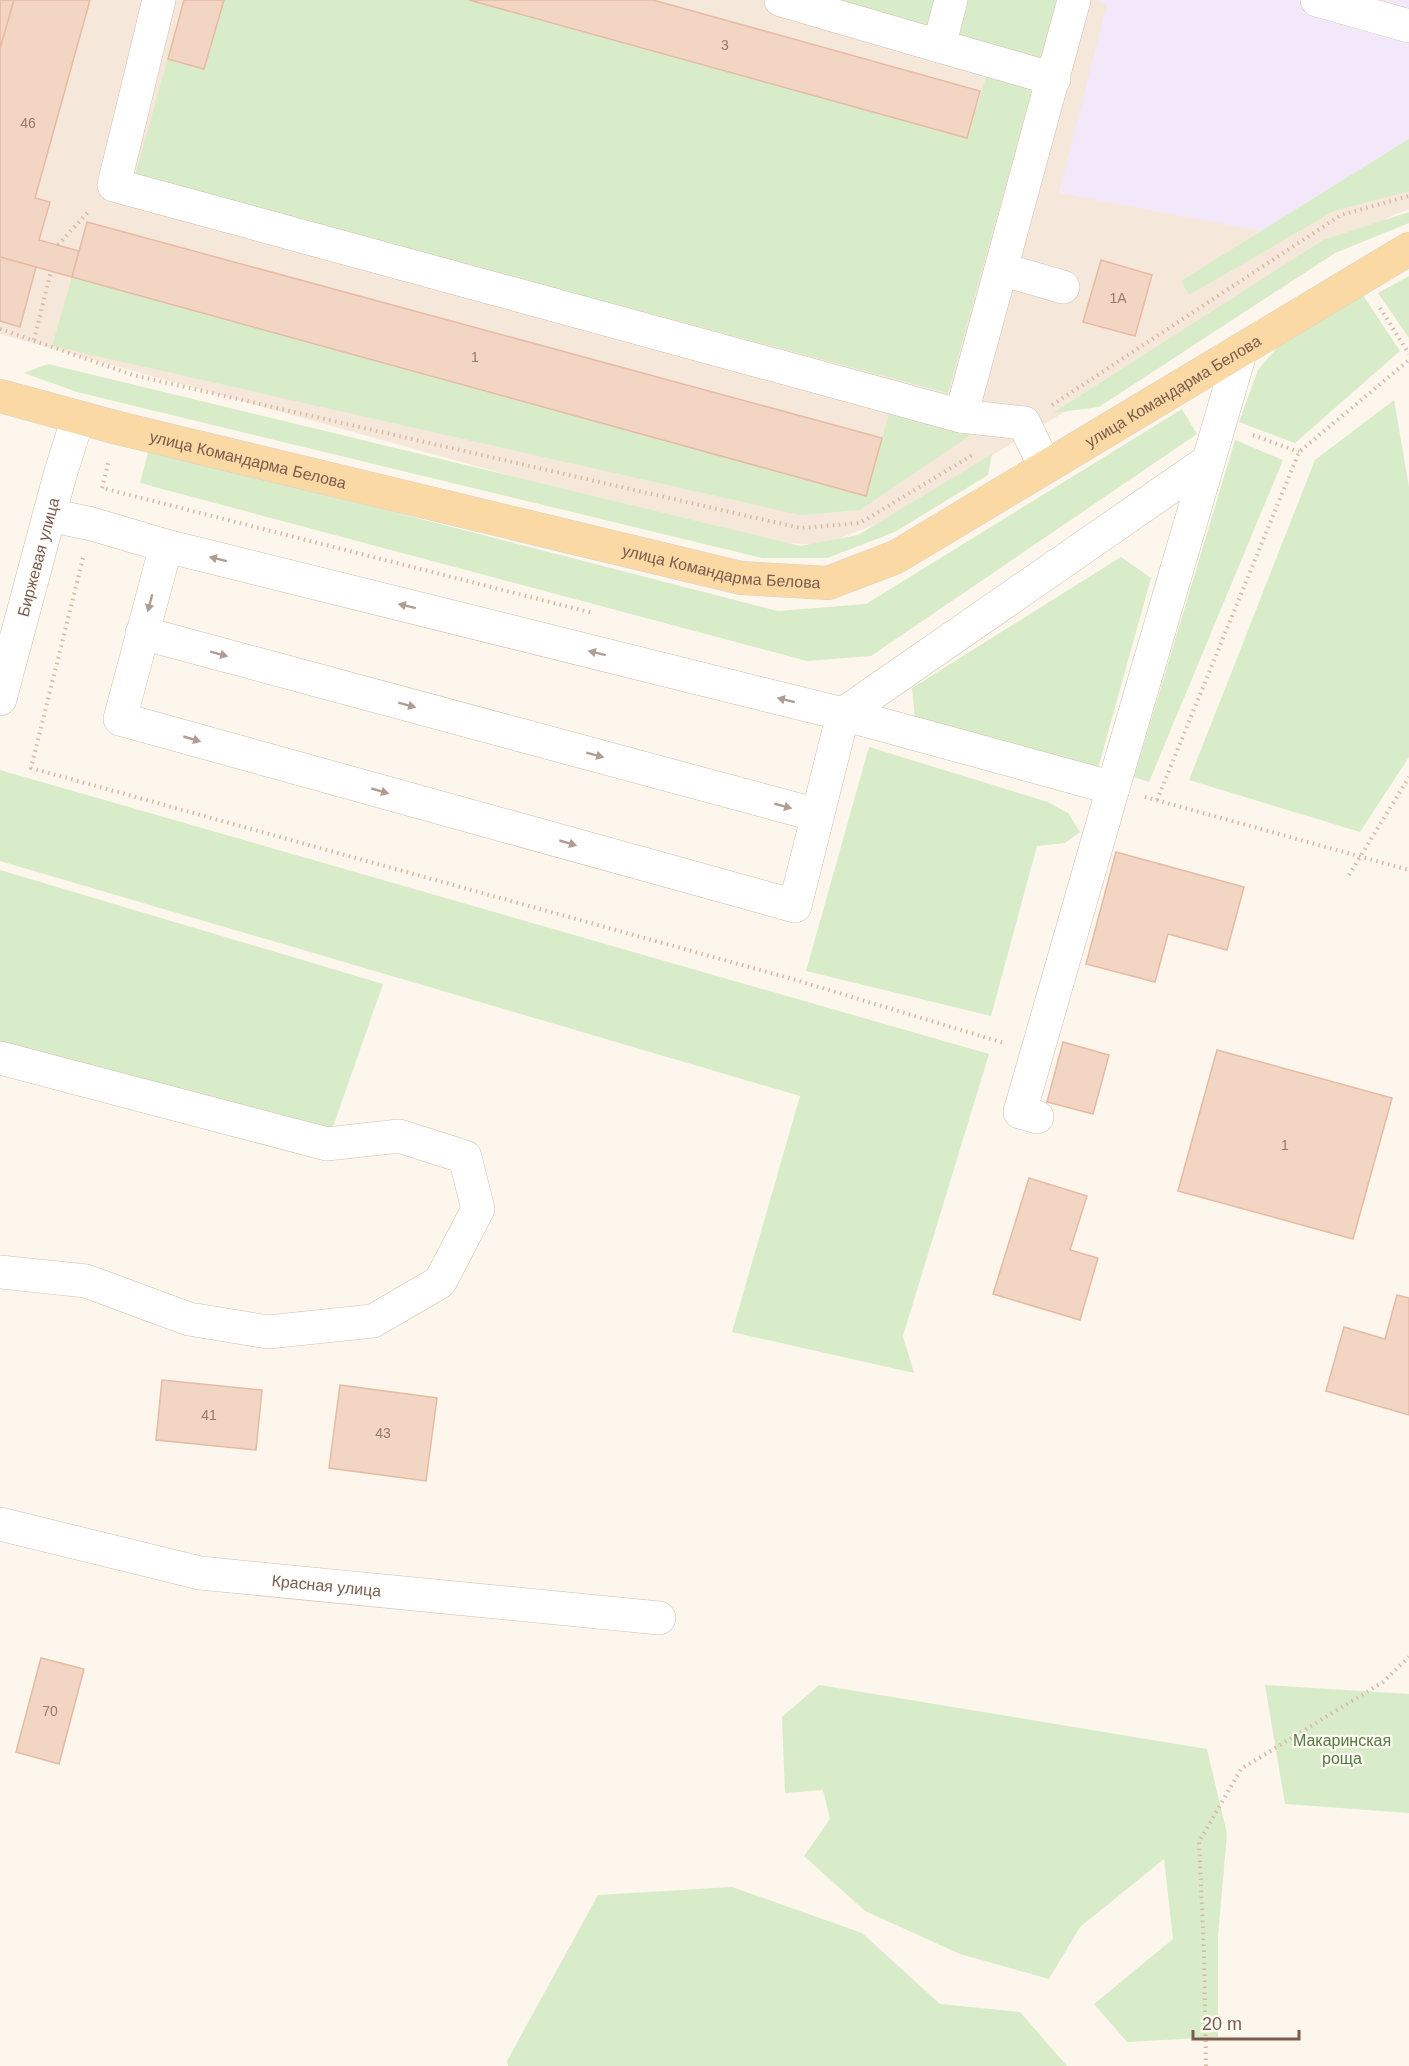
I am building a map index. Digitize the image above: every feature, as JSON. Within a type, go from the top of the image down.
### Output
[{"type":"main road","name":"улица Командарма Белова","points":[[0,396],[78,418],[741,578],[828,583],[896,557],[1409,249]]},
{"type":"street","points":[[159,0],[114,185],[961,416],[1024,423],[1046,467]]},
{"type":"street","points":[[781,0],[1054,79]]},
{"type":"street","points":[[939,46],[951,0]]},
{"type":"street","points":[[961,416],[1074,0]]},
{"type":"street","points":[[1317,0],[1409,26]]},
{"type":"street","points":[[1001,269],[1063,287]]},
{"type":"street","points":[[1037,1117],[1020,1112],[1242,350]]},
{"type":"street","name":"Биржевая улица","points":[[0,699],[8,643],[78,418]]},
{"type":"street","points":[[166,546],[120,719],[795,906],[843,714],[1208,461]]},
{"type":"street","points":[[49,515],[843,714],[1113,788]]},
{"type":"street","points":[[142,633],[817,815]]},
{"type":"street","points":[[0,1058],[327,1144],[399,1136],[465,1157],[478,1209],[441,1282],[373,1321],[268,1332],[189,1319],[86,1281],[0,1272]]},
{"type":"street","name":"Красная улица","points":[[0,1524],[200,1573],[659,1618]]},
{"type":"path","points":[[58,245],[114,185]]},
{"type":"path","points":[[0,329],[133,375],[800,528],[860,523],[1024,423],[1341,215],[1409,196]]},
{"type":"path","points":[[34,340],[51,271]]},
{"type":"path","points":[[1380,308],[1409,354]]},
{"type":"path","points":[[1157,800],[1299,452],[1409,360]]},
{"type":"path","points":[[1221,423],[1299,452]]},
{"type":"path","points":[[102,488],[110,457]]},
{"type":"path","points":[[1349,875],[1409,777]]},
{"type":"path","points":[[1113,788],[1409,870]]},
{"type":"path","points":[[797,982],[1037,1052]]},
{"type":"path","points":[[1206,2066],[1199,1842],[1241,1769],[1383,1682],[1409,1657]]},
{"type":"shaded area","points":[[0,0],[1409,0],[1409,210],[1395,214],[879,523],[822,545],[746,541],[0,334]]},
{"type":"shaded area","points":[[1095,0],[1409,0],[1409,139],[1261,231],[1059,193],[1107,4]]},
{"type":"green space","points":[[224,0],[469,0],[967,138],[987,74],[1032,90],[948,393],[135,176],[168,59],[204,69]]},
{"type":"green space","points":[[815,0],[1062,0],[1048,69]]},
{"type":"green space","points":[[1409,139],[1409,191],[1334,211],[1189,295],[1181,281]]},
{"type":"green space","points":[[1409,212],[1409,223],[1335,253],[1099,407],[1053,413],[1323,240]]},
{"type":"green space","points":[[1409,276],[1409,338],[1378,293]]},
{"type":"green space","points":[[72,277],[866,496],[890,410],[975,432],[860,510],[800,515],[52,346]]},
{"type":"green space","points":[[1363,295],[1400,351],[1295,443],[1239,422],[1258,370],[1281,343]]},
{"type":"green space","points":[[48,364],[800,546],[858,535],[992,454],[988,475],[895,532],[827,558],[762,558],[77,392],[24,373]]},
{"type":"green space","points":[[1394,400],[1409,487],[1409,757],[1360,832],[1189,780],[1315,460]]},
{"type":"green space","points":[[1182,409],[1197,434],[871,656],[807,661],[140,483],[149,449],[778,611],[866,604]]},
{"type":"green space","points":[[1235,440],[1283,460],[1149,782],[1134,777]]},
{"type":"green space","points":[[1121,557],[1151,578],[1097,772],[915,720],[912,688]]},
{"type":"green space","points":[[869,747],[1048,802],[1068,813],[1080,832],[1065,843],[1037,846],[991,1016],[806,971]]},
{"type":"green space","points":[[0,770],[989,1054],[903,1336],[914,1373],[732,1332],[800,1096],[0,861]]},
{"type":"green space","points":[[0,870],[383,984],[327,1144],[0,1058]]},
{"type":"green space","points":[[819,1685],[1207,1749],[1227,1834],[1218,1936],[1218,2037],[1127,2042],[1094,2004],[1173,1939],[1164,1859],[1080,1927],[1049,1979],[960,1954],[865,1911],[804,1856],[830,1819],[823,1790],[785,1793],[782,1717]]},
{"type":"green space","name":"Макаринская роща","points":[[1265,1685],[1409,1694],[1409,1813],[1285,1804]]},
{"type":"green space","points":[[732,1887],[862,1933],[940,2004],[1020,2012],[1067,2066],[508,2066],[507,2061],[598,1895]]},
{"type":"building","points":[[0,0],[14,0],[0,49]]},
{"type":"building","points":[[14,0],[90,0],[35,198],[50,202],[39,240],[79,251],[72,277],[0,257],[0,49]]},
{"type":"building","points":[[184,0],[224,0],[204,69],[168,59]]},
{"type":"building","points":[[469,0],[653,0],[980,91],[967,138]]},
{"type":"building","points":[[87,222],[882,438],[866,496],[72,277]]},
{"type":"building","points":[[0,257],[36,267],[20,327],[0,321]]},
{"type":"building","points":[[1101,260],[1152,275],[1135,336],[1083,322]]},
{"type":"building","points":[[1116,852],[1244,887],[1227,950],[1168,934],[1155,982],[1086,964]]},
{"type":"building","points":[[1063,1042],[1109,1055],[1093,1114],[1047,1102]]},
{"type":"building","points":[[1217,1050],[1392,1098],[1353,1239],[1178,1191]]},
{"type":"building","points":[[1029,1178],[1087,1196],[1070,1250],[1098,1258],[1080,1320],[993,1294]]},
{"type":"building","points":[[1397,1295],[1409,1298],[1409,1415],[1326,1391],[1344,1327],[1385,1339]]},
{"type":"building","points":[[162,1380],[262,1390],[256,1450],[156,1440]]},
{"type":"building","points":[[340,1385],[437,1398],[426,1481],[329,1468]]},
{"type":"building","points":[[41,1658],[84,1669],[59,1764],[16,1752]]}]
